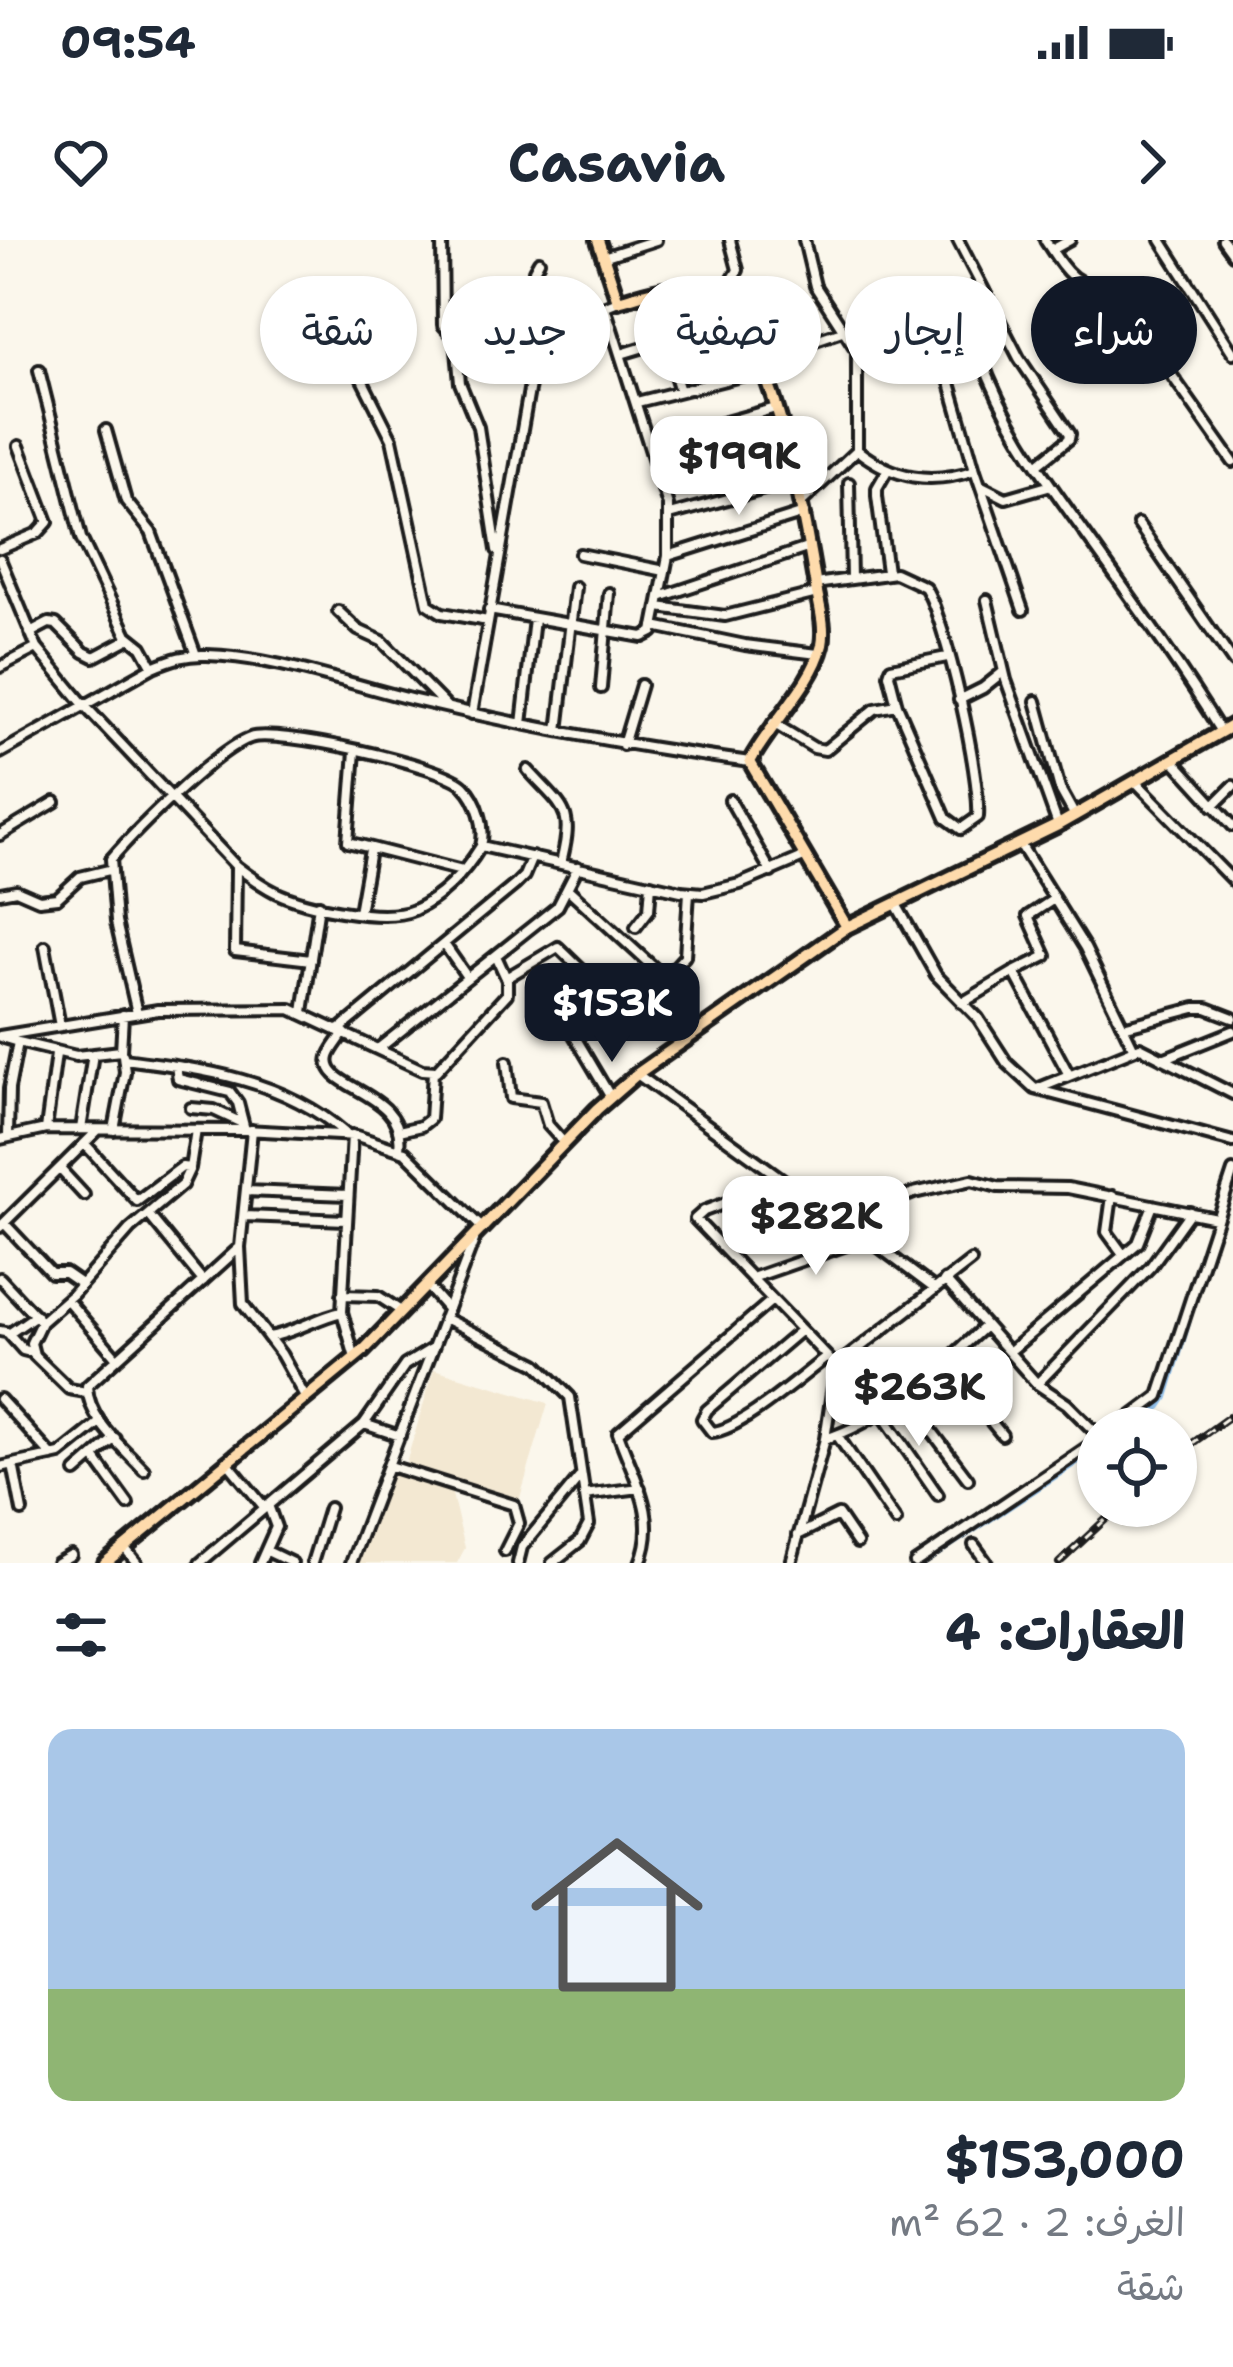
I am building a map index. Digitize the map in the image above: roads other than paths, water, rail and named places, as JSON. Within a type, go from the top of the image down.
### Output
[{"type":"main road","points":[[598,240],[611,304],[634,298]]},
{"type":"main road","points":[[766,384],[797,480],[823,626],[819,655],[750,762],[847,927]]},
{"type":"main road","points":[[105,1563],[355,1358],[610,1096],[638,1074],[847,927],[1058,825],[1227,729]]},
{"type":"street","points":[[442,240],[443,325],[456,339],[460,383],[478,427],[499,557]]},
{"type":"street","points":[[603,257],[656,240]]},
{"type":"street","points":[[730,240],[738,270],[735,276]]},
{"type":"street","points":[[668,556],[803,507],[857,450],[859,361],[815,286],[804,240]]},
{"type":"street","points":[[958,240],[1008,338],[1070,436],[1037,465]]},
{"type":"street","points":[[1045,240],[1084,285],[1091,290],[1111,290],[1233,463]]},
{"type":"street","points":[[1052,250],[1070,240]]},
{"type":"street","points":[[1161,240],[1233,353]]},
{"type":"street","points":[[1223,240],[1233,254]]},
{"type":"street","points":[[535,276],[539,261]]},
{"type":"street","points":[[364,384],[392,440],[428,604],[442,613],[534,619],[647,637],[655,626],[668,556],[669,515],[621,354],[611,304]]},
{"type":"street","points":[[821,340],[844,330]]},
{"type":"street","points":[[621,354],[664,341],[680,391]]},
{"type":"street","points":[[39,370],[75,520],[130,638],[142,647],[153,667]]},
{"type":"street","points":[[472,714],[530,384]]},
{"type":"street","points":[[637,401],[702,384]]},
{"type":"street","points":[[950,384],[1024,610]]},
{"type":"street","points":[[991,384],[1048,486],[1227,729]]},
{"type":"street","points":[[650,443],[776,408]]},
{"type":"street","points":[[106,430],[126,501],[151,532],[196,655]]},
{"type":"street","points":[[661,479],[787,443]]},
{"type":"street","points":[[0,549],[38,533],[48,522],[19,446]]},
{"type":"street","points":[[857,450],[919,481],[975,470]]},
{"type":"street","points":[[887,572],[877,496],[888,469]]},
{"type":"street","points":[[669,515],[797,480]]},
{"type":"street","points":[[849,483],[851,578]]},
{"type":"street","points":[[982,486],[1006,498],[1048,486]]},
{"type":"street","points":[[1138,524],[1233,662]]},
{"type":"street","points":[[659,602],[810,547]]},
{"type":"street","points":[[580,554],[665,571]]},
{"type":"street","points":[[0,559],[38,648],[84,705],[174,798],[236,866],[279,895],[359,912],[395,916],[412,911],[464,872],[484,832],[473,799],[452,776],[356,751],[257,735],[225,752],[174,798],[115,854],[109,870],[116,922],[137,1013]]},
{"type":"street","points":[[659,602],[725,616],[851,578],[887,572],[907,575],[926,587],[934,605],[959,700],[975,769],[979,811],[974,823],[961,829],[946,818],[897,705],[889,674],[891,668],[947,656]]},
{"type":"street","points":[[558,731],[575,587]]},
{"type":"street","points":[[601,688],[609,593]]},
{"type":"street","points":[[987,600],[1033,765],[1058,825]]},
{"type":"street","points":[[338,610],[358,630],[382,641],[447,708]]},
{"type":"street","points":[[522,724],[534,619]]},
{"type":"street","points":[[30,633],[53,623],[94,657],[130,638]]},
{"type":"street","points":[[655,626],[819,655]]},
{"type":"street","points":[[0,667],[38,648]]},
{"type":"street","points":[[0,753],[153,667],[196,655],[254,660],[472,714],[623,745],[750,762]]},
{"type":"street","points":[[959,700],[1004,671]]},
{"type":"street","points":[[623,745],[641,685]]},
{"type":"street","points":[[1036,701],[1060,789],[1075,816]]},
{"type":"street","points":[[772,723],[825,750],[875,710],[897,705]]},
{"type":"street","points":[[356,751],[346,837],[350,844],[464,872]]},
{"type":"street","points":[[1172,760],[1233,826]]},
{"type":"street","points":[[528,770],[568,815],[561,863]]},
{"type":"street","points":[[1136,782],[1233,881]]},
{"type":"street","points":[[1213,807],[1233,786]]},
{"type":"street","points":[[730,800],[771,872]]},
{"type":"street","points":[[0,835],[55,802]]},
{"type":"street","points":[[1020,844],[1085,948],[1133,1047],[1233,1094]]},
{"type":"street","points":[[481,846],[689,892],[718,891],[806,856]]},
{"type":"street","points":[[359,912],[370,850]]},
{"type":"street","points":[[398,1148],[399,1131],[384,1104],[350,1087],[328,1066],[341,1031],[524,876],[532,857]]},
{"type":"street","points":[[236,866],[235,951],[311,960]]},
{"type":"street","points":[[378,1050],[558,907],[578,867]]},
{"type":"street","points":[[0,893],[22,891],[46,900],[62,895],[80,877],[109,870]]},
{"type":"street","points":[[636,927],[649,910],[651,884]]},
{"type":"street","points":[[569,890],[665,979],[685,956],[689,892]]},
{"type":"street","points":[[962,1003],[1047,954],[1028,916],[1055,898]]},
{"type":"street","points":[[303,1012],[319,904]]},
{"type":"street","points":[[896,904],[936,975],[978,1018],[1007,1063],[1035,1089],[1233,1142]]},
{"type":"street","points":[[444,943],[467,977]]},
{"type":"street","points":[[45,946],[60,1027]]},
{"type":"street","points":[[506,978],[561,947],[630,1024]]},
{"type":"street","points":[[433,1072],[508,992],[496,956]]},
{"type":"street","points":[[1014,972],[1067,1073]]},
{"type":"street","points":[[591,979],[560,1010],[610,1096]]},
{"type":"street","points":[[0,1036],[137,1013],[219,1007],[303,1012],[433,1072]]},
{"type":"street","points":[[1123,1027],[1195,1008],[1233,1018]]},
{"type":"street","points":[[115,1130],[123,1015]]},
{"type":"street","points":[[1163,1059],[1233,1031]]},
{"type":"street","points":[[0,1036],[56,1054],[123,1055],[273,1088],[315,1109],[349,1134]]},
{"type":"street","points":[[19,1042],[4,1138],[46,1129],[247,1128],[349,1134],[398,1148],[479,1234],[351,1563]]},
{"type":"street","points":[[1035,1089],[1133,1047]]},
{"type":"street","points":[[46,1129],[56,1054]]},
{"type":"street","points":[[81,1129],[93,1054]]},
{"type":"street","points":[[507,1062],[511,1098],[541,1102],[548,1125],[565,1144]]},
{"type":"street","points":[[176,1066],[178,1079],[230,1092],[247,1128],[247,1191],[240,1246],[243,1304],[305,1399]]},
{"type":"street","points":[[399,1131],[430,1119],[433,1072]]},
{"type":"street","points":[[638,1074],[785,1181],[852,1217],[867,1238],[935,1288]]},
{"type":"street","points":[[191,1108],[214,1110],[247,1128]]},
{"type":"street","points":[[4,1223],[97,1130]]},
{"type":"street","points":[[86,1392],[69,1389],[4,1332],[67,1300],[114,1245],[182,1184],[190,1168],[196,1130]]},
{"type":"street","points":[[349,1134],[342,1312],[355,1358]]},
{"type":"street","points":[[85,1144],[137,1201],[182,1167],[190,1168]]},
{"type":"street","points":[[60,1169],[84,1195]]},
{"type":"street","points":[[1144,1407],[1159,1396],[1233,1171]]},
{"type":"street","points":[[785,1181],[695,1216],[836,1366]]},
{"type":"street","points":[[852,1217],[959,1181],[1068,1188],[1216,1219]]},
{"type":"street","points":[[247,1191],[348,1195]]},
{"type":"street","points":[[1112,1196],[1107,1232],[1123,1254]]},
{"type":"street","points":[[1009,1352],[1142,1238],[1153,1205]]},
{"type":"street","points":[[0,1210],[4,1223],[51,1273],[65,1274],[81,1284]]},
{"type":"street","points":[[1037,1384],[1141,1277],[1190,1212]]},
{"type":"street","points":[[148,1214],[202,1281]]},
{"type":"street","points":[[245,1216],[346,1220]]},
{"type":"street","points":[[752,1278],[867,1238]]},
{"type":"street","points":[[144,1470],[100,1422],[86,1392],[91,1379],[240,1246]]},
{"type":"street","points":[[791,1563],[825,1439],[836,1366],[971,1261]]},
{"type":"street","points":[[0,1278],[39,1318]]},
{"type":"street","points":[[945,1280],[1037,1384],[1077,1415]]},
{"type":"street","points":[[428,1286],[446,1314],[537,1364],[570,1397],[589,1519],[586,1533],[552,1563]]},
{"type":"street","points":[[342,1295],[378,1296],[401,1311]]},
{"type":"street","points":[[67,1300],[116,1357]]},
{"type":"street","points":[[640,1563],[649,1529],[640,1487],[618,1433],[771,1301]]},
{"type":"street","points":[[268,1337],[294,1333],[342,1312]]},
{"type":"street","points":[[31,1352],[39,1318]]},
{"type":"street","points":[[825,1439],[880,1411],[944,1364],[984,1327]]},
{"type":"street","points":[[800,1330],[707,1410],[702,1419],[712,1432],[730,1426],[827,1357]]},
{"type":"street","points":[[200,1563],[364,1424],[405,1365],[433,1348]]},
{"type":"street","points":[[944,1364],[1002,1435]]},
{"type":"street","points":[[903,1394],[968,1479]]},
{"type":"street","points":[[0,1399],[52,1457]]},
{"type":"street","points":[[880,1411],[938,1495]]},
{"type":"street","points":[[0,1467],[52,1457],[100,1422]]},
{"type":"street","points":[[364,1424],[400,1436]]},
{"type":"street","points":[[837,1435],[896,1521]]},
{"type":"street","points":[[76,1472],[115,1438]]},
{"type":"street","points":[[915,1563],[1077,1451]]},
{"type":"street","points":[[94,1457],[128,1504]]},
{"type":"street","points":[[227,1462],[276,1522],[260,1563]]},
{"type":"street","points":[[13,1464],[22,1511]]},
{"type":"street","points":[[390,1466],[514,1505],[519,1523],[505,1551]]},
{"type":"street","points":[[518,1563],[522,1547],[580,1477]]},
{"type":"street","points":[[584,1495],[640,1487]]},
{"type":"street","points":[[312,1563],[329,1508]]},
{"type":"street","points":[[796,1536],[838,1515],[857,1543]]},
{"type":"street","points":[[974,1545],[987,1563]]},
{"type":"street","points":[[124,1547],[137,1563]]},
{"type":"street","points":[[267,1551],[292,1563]]},
{"type":"street","points":[[57,1563],[71,1555]]},
{"type":"waterway","points":[[1158,1407],[1165,1397],[1188,1320]]},
{"type":"waterway","points":[[922,1563],[1077,1461]]},
{"type":"railway","points":[[1197,1440],[1233,1414]]},
{"type":"railway","points":[[1059,1563],[1098,1527]]}]
